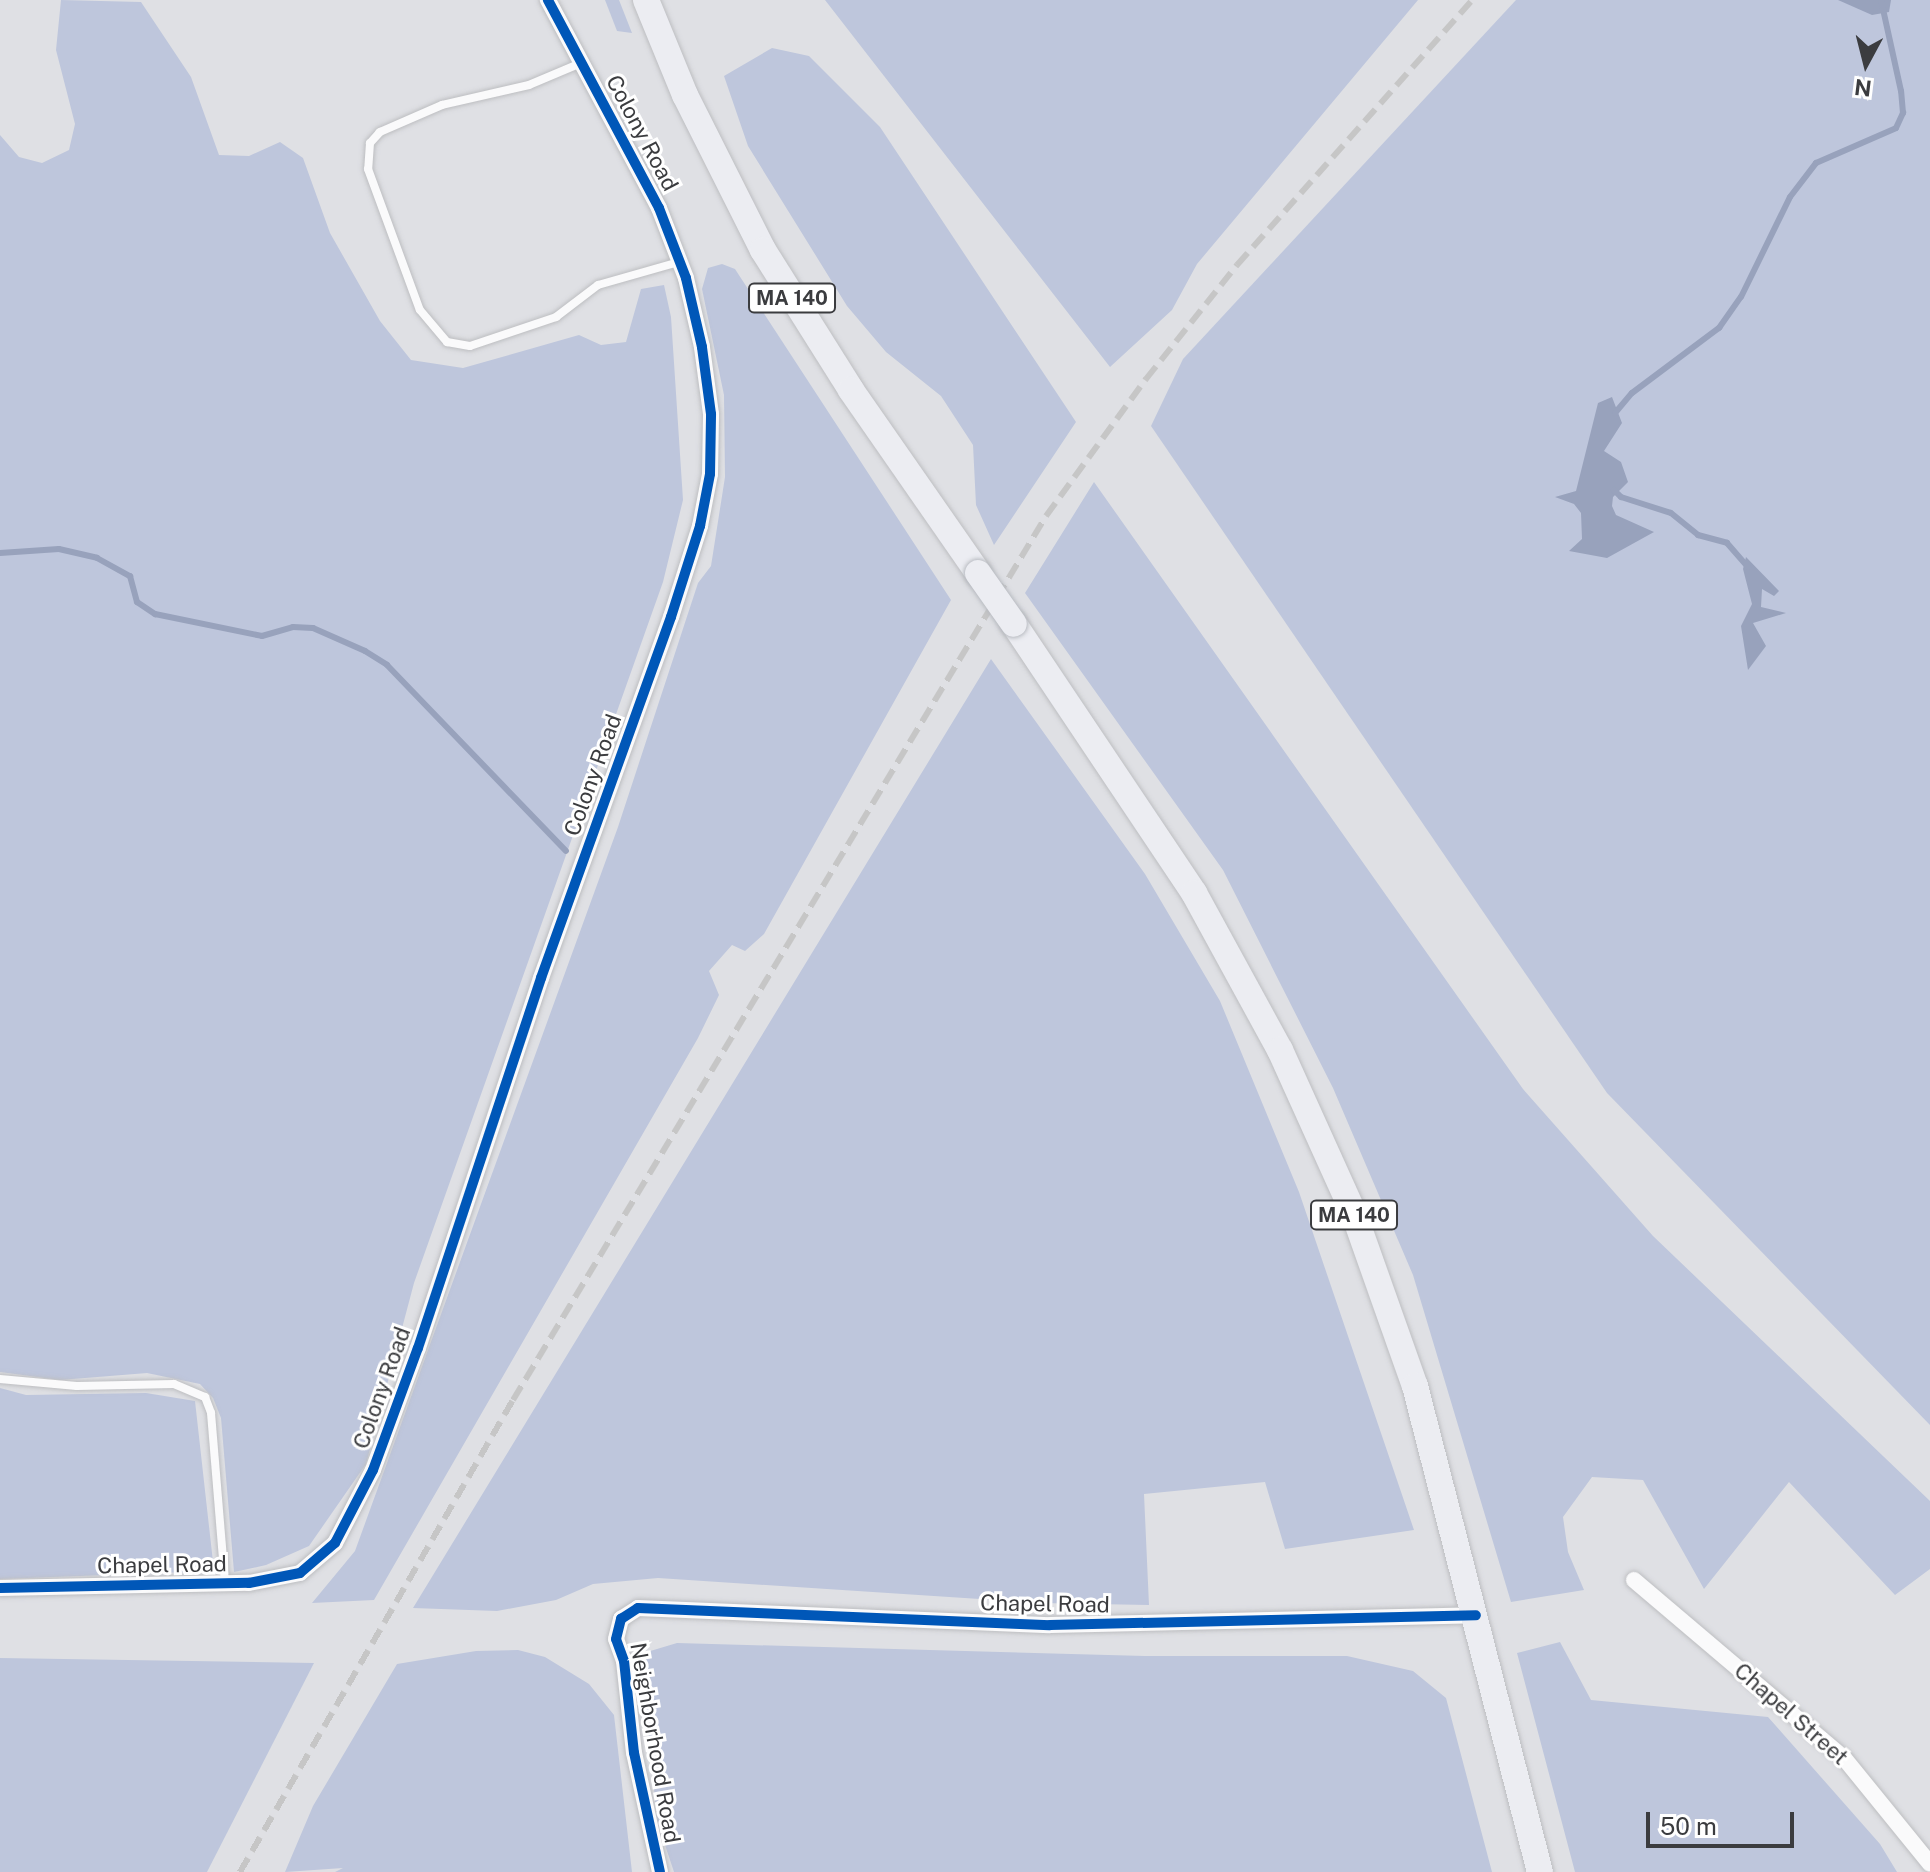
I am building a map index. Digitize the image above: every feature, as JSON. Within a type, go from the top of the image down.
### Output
[{"type":"highway","name":"MA 140","points":[[646,0],[685,95],[763,250],[859,402],[1014,624],[1194,893],[1318,1131],[1386,1299],[1476,1615],[1540,1872]]},
{"type":"street","name":"Colony Road","points":[[320,1560],[344,1529],[373,1470],[692,557],[710,474],[711,414],[698,324],[680,262],[659,208],[548,0]]},
{"type":"street","name":"Chapel Road","points":[[0,1588],[225,1584],[286,1576],[320,1560]]},
{"type":"street","name":"Chapel Street","points":[[1634,1580],[1844,1758],[1930,1864]]},
{"type":"street","name":"Chapel Road","points":[[619,1621],[631,1610],[646,1607],[1050,1625],[1476,1615]]},
{"type":"street","name":"Neighborhood Road","points":[[619,1621],[616,1639],[624,1661],[634,1753],[660,1872]]},
{"type":"lane","points":[[583,63],[529,85],[442,105],[380,132],[370,143],[368,169],[420,310],[447,342],[470,346],[556,317],[598,285],[680,262]]},
{"type":"lane","points":[[0,1379],[77,1386],[174,1384],[205,1397],[211,1413],[225,1584]]},
{"type":"shaded area","points":[[61,0],[141,2],[191,77],[219,155],[249,156],[280,142],[303,158],[330,233],[380,321],[411,360],[463,368],[579,335],[601,345],[626,342],[641,289],[664,285],[671,317],[683,500],[663,582],[414,1283],[366,1464],[309,1546],[266,1565],[234,1572],[221,1418],[213,1398],[200,1384],[147,1373],[60,1380],[0,1372],[0,135],[19,157],[42,163],[69,150],[75,124],[56,50]]},
{"type":"shaded area","points":[[605,0],[619,0],[632,33],[617,31]]},
{"type":"shaded area","points":[[825,0],[1418,0],[1197,264],[1172,310],[1110,367]]},
{"type":"shaded area","points":[[1516,0],[1930,0],[1930,1425],[1607,1093],[1151,426],[1183,359]]},
{"type":"shaded area","points":[[1838,0],[1891,0],[1889,12],[1872,15]]},
{"type":"shaded area","points":[[772,48],[809,56],[880,127],[1076,422],[994,545],[976,505],[973,445],[941,396],[886,352],[847,306],[748,146],[724,76]]},
{"type":"shaded area","points":[[722,264],[735,269],[951,600],[764,934],[745,951],[732,945],[709,971],[719,995],[698,1038],[374,1600],[312,1603],[355,1551],[618,827],[698,583],[711,566],[725,477],[724,395],[702,289],[708,268]]},
{"type":"shaded area","points":[[1612,397],[1622,423],[1604,451],[1621,462],[1628,482],[1613,497],[1612,506],[1616,515],[1654,532],[1607,558],[1569,551],[1582,539],[1581,513],[1574,504],[1555,497],[1576,491],[1598,403]]},
{"type":"shaded area","points":[[1094,482],[1523,1089],[1653,1236],[1930,1501],[1930,1569],[1895,1595],[1789,1482],[1704,1589],[1643,1480],[1592,1477],[1563,1517],[1568,1552],[1584,1590],[1511,1602],[1413,1275],[1333,1088],[1223,870],[1025,593]]},
{"type":"shaded area","points":[[1746,557],[1779,591],[1774,596],[1762,589],[1761,607],[1786,613],[1753,623],[1766,646],[1748,670],[1741,626],[1752,604],[1743,569]]},
{"type":"shaded area","points":[[991,659],[1145,874],[1220,1001],[1299,1192],[1414,1530],[1285,1549],[1265,1482],[1144,1494],[1149,1605],[1040,1603],[658,1578],[593,1584],[556,1600],[497,1611],[413,1608]]},
{"type":"shaded area","points":[[0,1388],[26,1395],[146,1393],[195,1401],[214,1571],[0,1579]]},
{"type":"shaded area","points":[[1560,1642],[1591,1700],[1768,1717],[1880,1844],[1897,1872],[1575,1872],[1517,1653]]},
{"type":"shaded area","points":[[677,1643],[1145,1656],[1347,1656],[1413,1671],[1446,1698],[1492,1872],[674,1872],[657,1821],[643,1674],[647,1652]]},
{"type":"shaded area","points":[[518,1650],[545,1657],[589,1684],[614,1715],[632,1872],[335,1872],[343,1868],[285,1872],[313,1806],[397,1664],[476,1651]]},
{"type":"shaded area","points":[[0,1658],[314,1663],[207,1872],[0,1872]]},
{"type":"waterway","points":[[1615,413],[1632,393],[1719,328],[1741,297],[1790,197],[1816,163],[1896,128],[1903,113],[1901,91],[1881,0]]},
{"type":"waterway","points":[[1614,490],[1621,497],[1671,513],[1698,535],[1727,543],[1748,567]]},
{"type":"waterway","points":[[0,553],[59,549],[97,558],[130,576],[137,602],[155,614],[262,636],[293,627],[313,628],[365,651],[387,665],[566,851]]},
{"type":"railway","points":[[240,1872],[513,1400],[1046,516],[1146,379],[1237,265],[1472,0]]},
{"type":"cycle path","points":[[0,1588],[249,1583],[300,1573],[335,1543],[373,1470],[418,1348],[541,978],[671,617],[700,526],[710,474],[711,414],[702,347],[686,278],[659,208],[548,0]]},
{"type":"cycle path","points":[[660,1872],[634,1753],[624,1661],[616,1639],[621,1619],[638,1608],[1050,1625],[1476,1615]]}]
